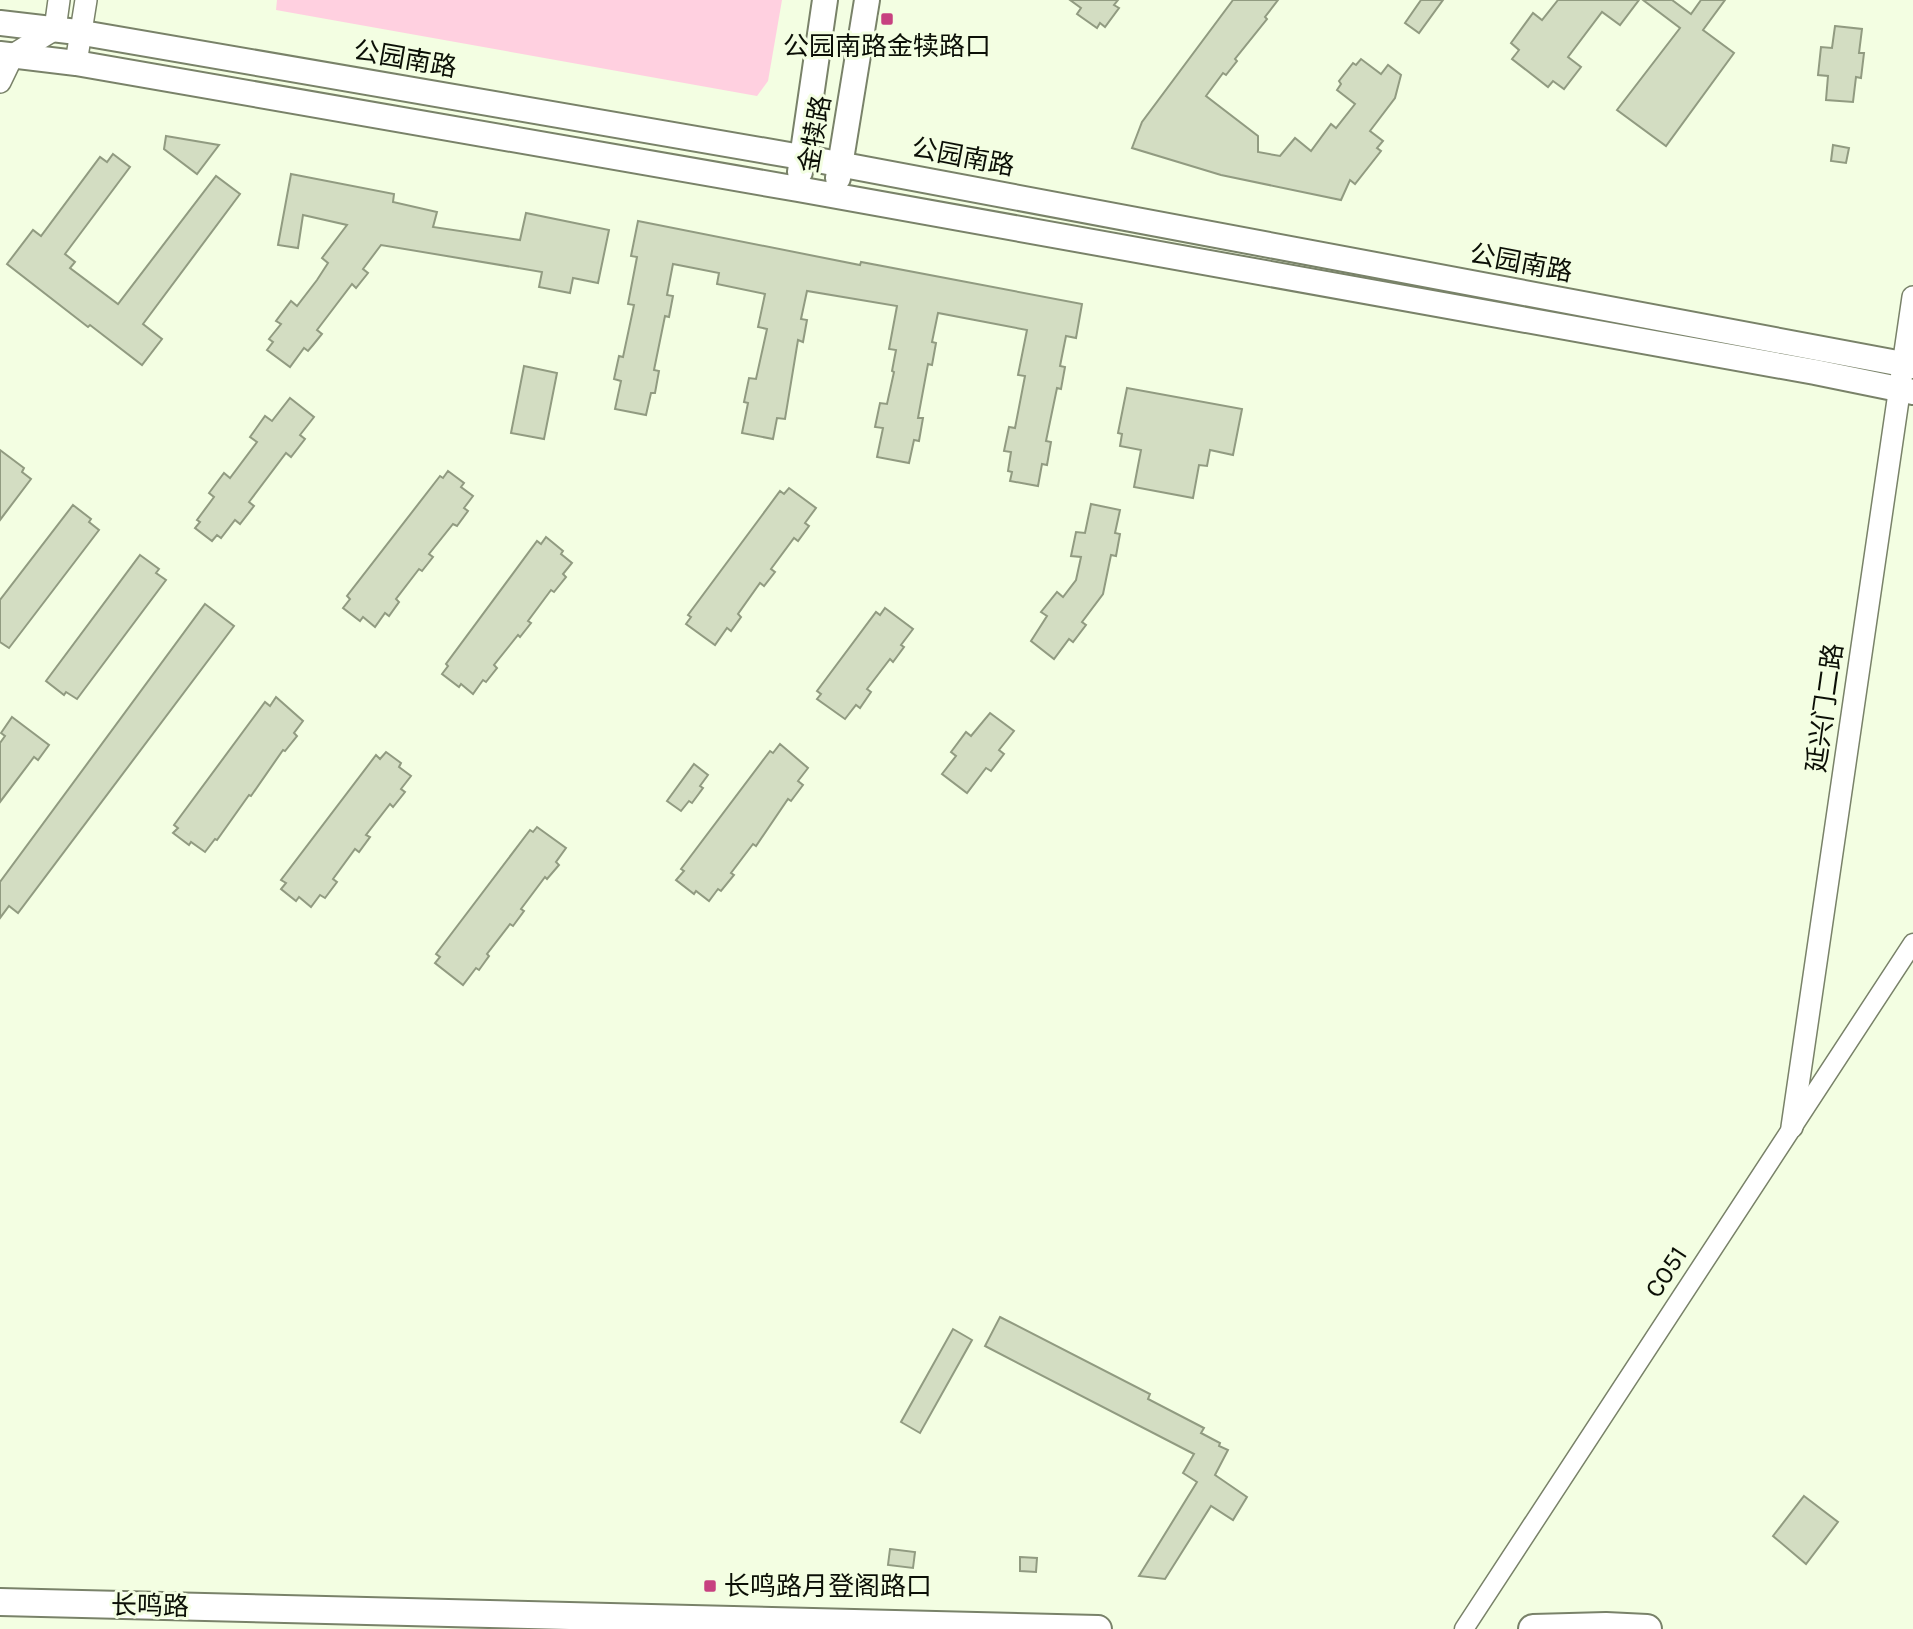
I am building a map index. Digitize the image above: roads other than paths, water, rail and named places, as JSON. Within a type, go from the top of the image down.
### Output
[{"type":"highway","points":[[1533,1629],[1647,1629]]},
{"type":"main road","name":"金犊路","points":[[798,189],[825,0]]},
{"type":"main road","name":"金犊路","points":[[835,196],[867,0]]},
{"type":"main road","name":"公园南路","points":[[0,23],[81,33],[802,157],[1908,365]]},
{"type":"main road","name":"公园南路","points":[[7,55],[76,63],[798,189],[1815,372],[1907,391]]},
{"type":"main road","name":"长鸣路","points":[[0,1602],[295,1620],[1098,1629]]},
{"type":"street","points":[[0,82],[7,55],[55,29],[59,0]]},
{"type":"street","points":[[76,63],[86,0]]},
{"type":"street","name":"延兴门二路","points":[[1793,1127],[1907,391],[1913,297]]},
{"type":"street","name":"C051","points":[[1464,1629],[1913,943]]},
{"type":"place","name":"公园南路金犊路口","points":[[887,19]]},
{"type":"place","name":"长鸣路月登阁路口","points":[[710,1586]]}]
